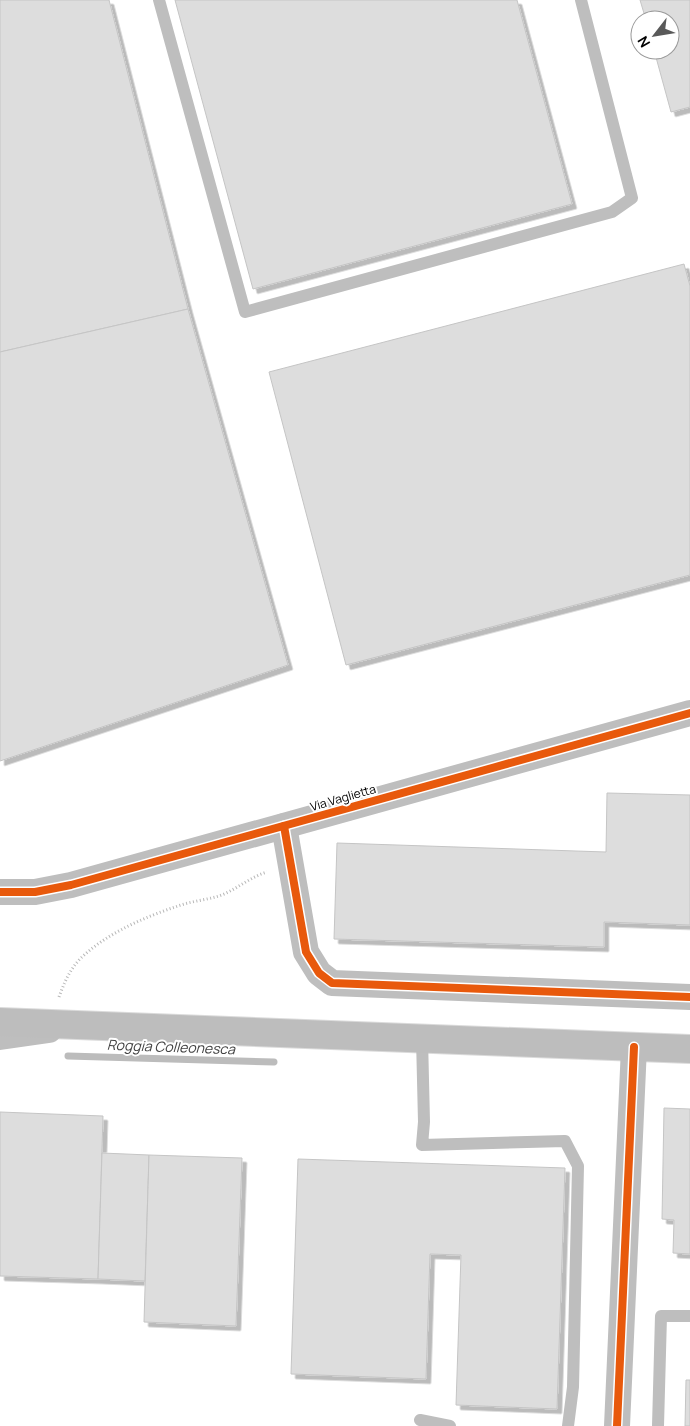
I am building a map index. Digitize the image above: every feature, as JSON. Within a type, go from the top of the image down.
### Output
[{"type":"main road","points":[[1,1025],[68,1025],[690,1049]]},
{"type":"street","name":"Via Vaglietta","points":[[0,892],[23,893],[61,887],[690,713]]},
{"type":"street","points":[[284,826],[306,952],[319,973],[332,983],[690,997]]},
{"type":"street","points":[[617,1426],[634,1047]]},
{"type":"lane","points":[[159,0],[245,312],[612,212],[632,198],[581,0]]},
{"type":"lane","points":[[422,1038],[424,1122],[422,1145],[564,1141],[578,1166],[573,1387],[568,1426]]},
{"type":"lane","points":[[658,1426],[661,1316],[690,1316]]},
{"type":"lane","points":[[420,1420],[450,1426]]},
{"type":"path","points":[[59,997],[67,977],[81,958],[99,944],[135,923],[179,906],[221,895],[256,875]]},
{"type":"building","points":[[0,0],[109,0],[188,309],[0,352]]},
{"type":"building","points":[[175,0],[517,0],[572,204],[253,289]]},
{"type":"building","points":[[640,0],[690,0],[690,107],[671,112],[657,60],[680,60],[680,10],[643,10]]},
{"type":"building","points":[[684,264],[690,286],[690,575],[346,665],[269,372]]},
{"type":"building","points":[[188,309],[288,665],[0,761],[0,352]]},
{"type":"building","points":[[607,793],[690,795],[690,925],[604,922],[604,947],[334,939],[337,843],[606,852]]},
{"type":"building","points":[[664,1108],[690,1109],[690,1254],[673,1253],[674,1220],[662,1219]]},
{"type":"building","points":[[0,1112],[103,1116],[98,1279],[0,1276]]},
{"type":"building","points":[[102,1153],[149,1155],[145,1281],[98,1279]]},
{"type":"building","points":[[149,1155],[242,1158],[236,1326],[144,1322]]},
{"type":"building","points":[[298,1159],[565,1168],[557,1409],[456,1405],[461,1255],[430,1254],[426,1379],[291,1374]]},
{"type":"building","points":[[686,1380],[690,1380],[690,1426],[685,1426]]},
{"type":"waterway","name":"Roggia Colleonesca","points":[[68,1056],[274,1062]]},
{"type":"cycle path","points":[[0,892],[35,892],[71,885],[690,713]]},
{"type":"cycle path","points":[[284,826],[306,952],[319,973],[332,983],[690,997]]},
{"type":"cycle path","points":[[617,1426],[634,1047]]}]
